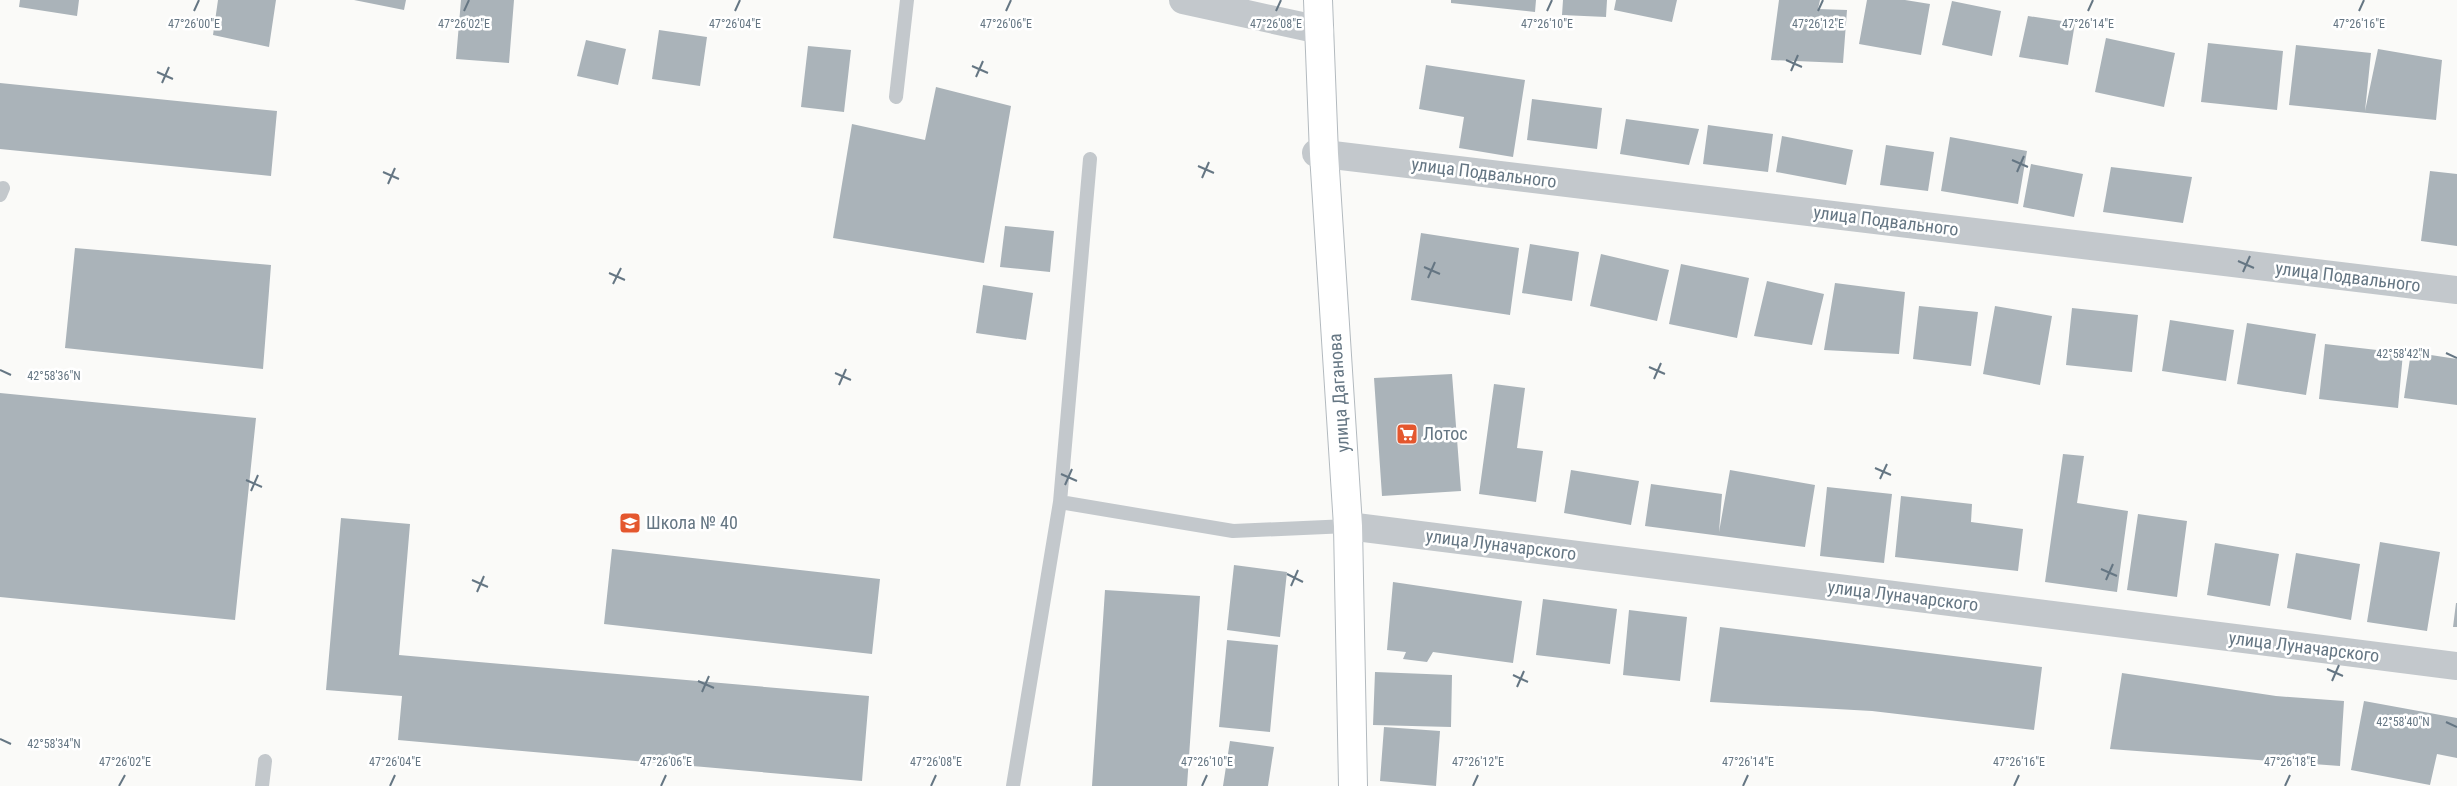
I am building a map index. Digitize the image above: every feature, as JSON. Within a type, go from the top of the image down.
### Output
[{"type":"main road","name":"улица Даганова","points":[[1310,0],[1316,30]]},
{"type":"main road","name":"улица Даганова","points":[[1318,0],[1316,30],[1320,153],[1353,786]]},
{"type":"main road","name":"улица Даганова","points":[[1339,526],[1340,786]]},
{"type":"street","points":[[1183,0],[1316,30]]},
{"type":"street","name":"улица Подвального","points":[[1320,153],[2457,290]]},
{"type":"street","name":"улица Луначарского","points":[[1339,526],[2457,666]]},
{"type":"lane","points":[[896,97],[907,0]]},
{"type":"lane","points":[[1013,786],[1060,502],[1090,159]]},
{"type":"lane","points":[[1060,502],[1233,532],[1339,526]]},
{"type":"lane","points":[[262,786],[265,762]]},
{"type":"building","points":[[20,0],[79,0],[77,16],[19,7]]},
{"type":"building","points":[[218,0],[276,0],[269,47],[213,35]]},
{"type":"building","points":[[354,0],[406,0],[404,10]]},
{"type":"building","points":[[461,0],[514,0],[509,63],[456,59]]},
{"type":"building","points":[[1451,0],[1536,0],[1535,12],[1451,3]]},
{"type":"building","points":[[1563,0],[1607,0],[1606,17],[1562,15]]},
{"type":"building","points":[[1616,0],[1677,0],[1672,22],[1614,10]]},
{"type":"building","points":[[1779,0],[1820,0],[1818,9],[1847,10],[1843,63],[1771,60]]},
{"type":"building","points":[[1867,0],[1905,0],[1930,4],[1921,55],[1859,44]]},
{"type":"building","points":[[1952,1],[2001,11],[1992,56],[1942,45]]},
{"type":"building","points":[[2028,16],[2075,23],[2068,65],[2019,57]]},
{"type":"building","points":[[659,30],[707,37],[700,86],[652,79]]},
{"type":"building","points":[[2106,38],[2175,53],[2164,107],[2095,92]]},
{"type":"building","points":[[586,40],[626,49],[618,85],[577,76]]},
{"type":"building","points":[[2208,43],[2283,51],[2277,110],[2201,102]]},
{"type":"building","points":[[2296,45],[2371,53],[2365,111],[2378,49],[2442,60],[2436,120],[2289,105]]},
{"type":"building","points":[[808,46],[851,50],[844,112],[801,107]]},
{"type":"building","points":[[1426,65],[1525,80],[1513,157],[1459,148],[1464,117],[1419,109]]},
{"type":"building","points":[[0,83],[277,111],[271,176],[0,149]]},
{"type":"building","points":[[936,87],[1011,106],[984,263],[833,238],[852,124],[925,140]]},
{"type":"building","points":[[1532,99],[1602,108],[1597,149],[1527,140]]},
{"type":"building","points":[[1626,119],[1699,129],[1689,165],[1620,154]]},
{"type":"building","points":[[1708,125],[1773,134],[1768,172],[1703,164]]},
{"type":"building","points":[[1782,136],[1853,150],[1846,185],[1776,172]]},
{"type":"building","points":[[1950,137],[2027,151],[2018,204],[1941,191]]},
{"type":"building","points":[[1886,145],[1934,152],[1928,191],[1880,185]]},
{"type":"building","points":[[2031,164],[2083,174],[2074,217],[2023,207]]},
{"type":"building","points":[[2111,167],[2192,177],[2183,223],[2103,212]]},
{"type":"building","points":[[2430,171],[2457,174],[2457,246],[2421,241]]},
{"type":"building","points":[[1005,226],[1054,231],[1050,272],[1000,267]]},
{"type":"building","points":[[1421,233],[1519,248],[1510,315],[1411,300]]},
{"type":"building","points":[[1530,244],[1579,252],[1572,301],[1522,293]]},
{"type":"building","points":[[75,248],[271,265],[263,369],[65,348]]},
{"type":"building","points":[[1601,254],[1669,270],[1657,321],[1590,306]]},
{"type":"building","points":[[1681,264],[1749,278],[1737,338],[1669,324]]},
{"type":"building","points":[[1767,281],[1824,294],[1812,345],[1754,336]]},
{"type":"building","points":[[1835,283],[1905,292],[1899,354],[1824,350]]},
{"type":"building","points":[[983,285],[1033,293],[1026,340],[976,333]]},
{"type":"building","points":[[1919,306],[1978,312],[1971,366],[1913,359]]},
{"type":"building","points":[[1995,306],[2052,316],[2040,385],[1983,374]]},
{"type":"building","points":[[2072,308],[2138,315],[2132,372],[2066,365]]},
{"type":"building","points":[[2170,320],[2234,330],[2226,381],[2162,371]]},
{"type":"building","points":[[2247,323],[2316,334],[2306,395],[2237,384]]},
{"type":"building","points":[[2325,344],[2403,353],[2398,408],[2319,399]]},
{"type":"building","points":[[2411,352],[2457,359],[2457,405],[2404,398]]},
{"type":"building","points":[[1452,374],[1461,491],[1382,496],[1374,378]]},
{"type":"building","points":[[1494,384],[1525,388],[1517,448],[1543,451],[1536,502],[1479,494]]},
{"type":"building","points":[[0,393],[256,418],[235,620],[0,597]]},
{"type":"building","points":[[2063,454],[2084,456],[2077,503],[2128,511],[2117,592],[2045,582]]},
{"type":"building","points":[[1571,470],[1639,481],[1631,525],[1564,513]]},
{"type":"building","points":[[1730,470],[1815,485],[1805,547],[1645,526],[1651,484],[1722,494],[1719,532]]},
{"type":"building","points":[[1827,487],[1892,494],[1884,563],[1820,556]]},
{"type":"building","points":[[1901,496],[1972,504],[1971,522],[2023,529],[2018,571],[1895,557]]},
{"type":"building","points":[[2138,514],[2187,521],[2177,597],[2127,590]]},
{"type":"building","points":[[341,518],[410,524],[399,655],[869,696],[862,781],[398,740],[402,696],[326,690]]},
{"type":"building","points":[[2380,542],[2440,552],[2427,631],[2367,622]]},
{"type":"building","points":[[2215,543],[2279,554],[2270,606],[2207,595]]},
{"type":"building","points":[[612,549],[880,579],[872,654],[604,624]]},
{"type":"building","points":[[2296,553],[2360,564],[2351,620],[2287,608]]},
{"type":"building","points":[[1234,565],[1287,572],[1280,637],[1227,630]]},
{"type":"building","points":[[1393,582],[1522,601],[1513,663],[1433,652],[1427,662],[1403,659],[1406,652],[1387,650]]},
{"type":"building","points":[[1105,590],[1200,596],[1187,786],[1092,786]]},
{"type":"building","points":[[1543,599],[1617,609],[1610,664],[1536,655]]},
{"type":"building","points":[[2456,603],[2457,627],[2453,627]]},
{"type":"building","points":[[1629,610],[1687,617],[1680,681],[1623,675]]},
{"type":"building","points":[[1720,627],[2042,667],[2034,730],[1872,711],[1710,702]]},
{"type":"building","points":[[1227,640],[1278,645],[1270,732],[1219,727]]},
{"type":"building","points":[[1375,672],[1452,675],[1451,727],[1373,725]]},
{"type":"building","points":[[2122,673],[2276,696],[2344,701],[2340,766],[2110,749]]},
{"type":"building","points":[[2364,701],[2457,718],[2457,758],[2437,754],[2430,785],[2351,770]]},
{"type":"building","points":[[1384,727],[1440,731],[1436,786],[1380,781]]},
{"type":"building","points":[[1230,741],[1274,747],[1268,786],[1223,786]]},
{"type":"place","name":"Лотос","points":[[1407,434]]},
{"type":"place","name":"Школа № 40","points":[[630,523]]}]
